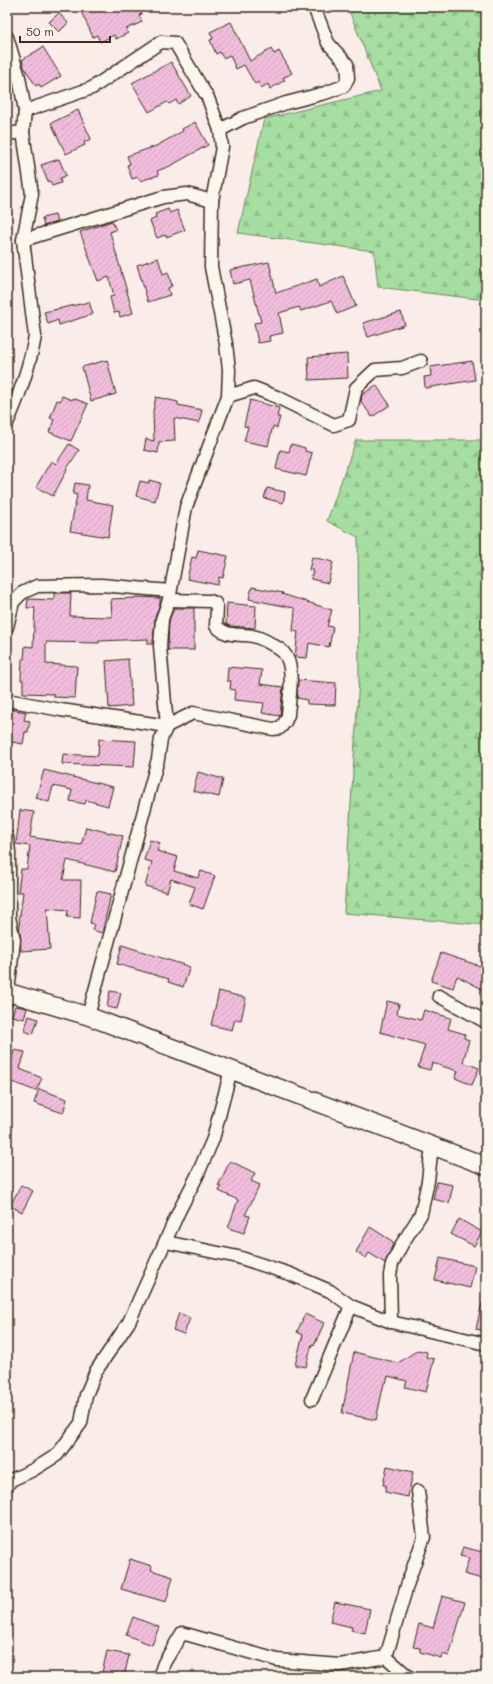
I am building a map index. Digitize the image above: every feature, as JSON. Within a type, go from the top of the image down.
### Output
[{"type":"street","points":[[220,130],[243,118],[286,103],[325,93],[344,86],[348,78],[346,64],[328,43],[314,7]]},
{"type":"street","points":[[7,37],[19,77],[25,111],[23,132],[32,194],[24,240],[35,336],[33,348],[13,412],[7,423]]},
{"type":"street","points":[[25,111],[92,88],[161,42],[174,43],[208,98],[220,130],[222,147],[212,201],[210,267],[226,344],[229,370],[228,396],[186,507],[170,595],[162,619],[160,646],[167,726],[161,739],[158,759],[88,1016]]},
{"type":"street","points":[[7,134],[23,132]]},
{"type":"street","points":[[24,240],[163,197],[187,194],[212,201]]},
{"type":"street","points":[[228,396],[254,388],[277,397],[334,424],[349,420],[356,388],[375,370],[402,368],[421,361]]},
{"type":"street","points":[[7,627],[13,602],[22,594],[37,586],[101,585],[210,601],[215,603],[217,608],[216,626],[220,630],[230,635],[245,634],[265,640],[283,652],[288,659],[291,673],[288,715],[280,728],[273,729],[260,728],[193,713],[167,726],[61,710],[7,700]]},
{"type":"street","points":[[7,837],[9,852],[8,917],[14,940],[8,994],[88,1016],[486,1166]]},
{"type":"street","points":[[439,996],[486,1022]]},
{"type":"street","points":[[7,1486],[11,1480],[33,1470],[57,1455],[81,1423],[86,1395],[96,1371],[129,1322],[213,1139],[231,1070]]},
{"type":"street","points":[[391,1322],[391,1270],[402,1244],[421,1214],[428,1181],[432,1145]]},
{"type":"street","points":[[166,1242],[238,1257],[290,1274],[330,1291],[351,1306],[391,1322],[486,1344]]},
{"type":"street","points":[[312,1399],[351,1306]]},
{"type":"street","points":[[386,1657],[407,1586],[424,1537],[418,1491]]},
{"type":"street","points":[[159,1677],[164,1663],[182,1633],[277,1660],[340,1665],[386,1657],[410,1677]]},
{"type":"green space","points":[[371,7],[486,7],[486,300],[378,287],[374,251],[238,233],[264,119],[381,91],[350,13]]},
{"type":"green space","points":[[356,440],[486,440],[486,925],[344,913],[359,679],[358,537],[327,521]]},
{"type":"building","points":[[79,7],[139,7],[142,14],[139,15],[142,22],[126,29],[128,33],[116,39],[114,35],[100,42],[97,35],[93,37]]},
{"type":"building","points":[[59,13],[68,23],[59,32],[49,22]]},
{"type":"building","points":[[231,22],[250,61],[271,49],[274,54],[279,51],[292,73],[283,78],[285,80],[270,89],[268,84],[261,88],[258,82],[255,84],[244,65],[236,69],[230,55],[223,58],[220,52],[216,54],[210,40],[213,39],[210,32]]},
{"type":"building","points":[[43,47],[61,76],[41,88],[39,84],[36,86],[24,67],[22,60]]},
{"type":"building","points":[[171,62],[191,96],[178,104],[176,100],[169,104],[167,102],[149,112],[132,83]]},
{"type":"building","points":[[78,110],[91,139],[84,142],[85,145],[66,154],[51,123]]},
{"type":"building","points":[[195,122],[208,145],[170,166],[157,171],[159,175],[140,181],[138,177],[132,179],[127,165],[130,164],[127,156],[156,146],[183,131],[182,129]]},
{"type":"building","points":[[59,159],[66,176],[60,178],[61,183],[52,186],[50,181],[48,182],[41,165]]},
{"type":"building","points":[[168,209],[170,213],[177,210],[185,230],[166,237],[165,235],[157,238],[150,221],[156,218],[155,214]]},
{"type":"building","points":[[55,215],[57,222],[44,226],[42,218]]},
{"type":"building","points":[[112,221],[116,230],[110,232],[133,313],[120,317],[119,312],[114,313],[110,297],[114,296],[109,277],[98,281],[80,232]]},
{"type":"building","points":[[158,258],[163,274],[168,272],[172,286],[168,288],[170,295],[148,302],[137,265]]},
{"type":"building","points":[[269,262],[276,293],[317,279],[319,287],[343,276],[356,306],[337,314],[331,301],[301,311],[299,307],[279,313],[283,333],[269,336],[270,341],[258,343],[254,323],[261,322],[250,280],[233,284],[230,270]]},
{"type":"building","points":[[89,302],[93,314],[59,325],[58,320],[48,324],[44,312]]},
{"type":"building","points":[[401,312],[405,325],[368,337],[363,323]]},
{"type":"building","points":[[347,354],[348,378],[309,380],[308,357]]},
{"type":"building","points":[[107,360],[116,394],[91,401],[82,367]]},
{"type":"building","points":[[472,361],[475,380],[425,388],[424,377],[431,376],[430,367]]},
{"type":"building","points":[[376,385],[390,405],[372,417],[361,401],[362,395]]},
{"type":"building","points":[[62,396],[72,400],[73,398],[88,404],[71,441],[49,432],[54,420],[50,418],[57,400],[60,401]]},
{"type":"building","points":[[156,397],[178,402],[178,405],[202,410],[199,423],[174,418],[175,441],[159,442],[158,453],[144,450],[146,439],[154,441],[153,411]]},
{"type":"building","points":[[250,400],[279,408],[277,417],[280,417],[277,428],[273,426],[268,446],[244,441],[248,427],[244,426]]},
{"type":"building","points":[[69,444],[79,450],[66,470],[53,496],[36,487],[51,461],[56,464]]},
{"type":"building","points":[[291,444],[305,448],[305,451],[312,453],[306,476],[276,469],[280,450],[289,452]]},
{"type":"building","points":[[149,480],[160,483],[155,501],[136,496],[140,481],[149,483]]},
{"type":"building","points":[[75,483],[88,485],[86,500],[113,505],[108,537],[70,531],[77,495],[73,494]]},
{"type":"building","points":[[267,488],[285,492],[283,503],[264,498]]},
{"type":"building","points":[[198,550],[228,556],[223,578],[219,577],[218,585],[187,579],[192,557],[196,558]]},
{"type":"building","points":[[312,557],[333,562],[328,583],[311,579],[313,570],[309,570]]},
{"type":"building","points":[[252,587],[283,593],[282,594],[332,610],[327,626],[333,627],[329,647],[309,643],[307,658],[295,657],[298,632],[293,631],[294,608],[249,599]]},
{"type":"building","points":[[54,593],[71,593],[70,616],[112,617],[111,599],[135,597],[160,598],[160,603],[155,618],[153,644],[148,644],[148,639],[99,641],[99,643],[46,642],[46,664],[77,666],[75,698],[54,697],[54,694],[23,693],[23,680],[21,680],[22,659],[24,659],[25,646],[33,647],[35,608],[27,608],[28,599],[54,600]]},
{"type":"building","points":[[227,603],[256,606],[255,628],[230,626],[226,624]]},
{"type":"building","points":[[174,608],[194,608],[194,650],[168,650],[169,621]]},
{"type":"building","points":[[128,659],[132,706],[109,708],[106,661]]},
{"type":"building","points":[[228,667],[262,670],[260,684],[283,687],[280,716],[262,713],[264,703],[234,700],[235,690],[230,689],[231,681],[227,681]]},
{"type":"building","points":[[298,680],[336,683],[335,705],[307,704],[307,700],[297,698]]},
{"type":"building","points":[[10,709],[26,712],[24,720],[30,721],[28,732],[25,732],[23,744],[7,741],[7,726]]},
{"type":"building","points":[[99,739],[136,741],[134,767],[62,764],[63,754],[98,756]]},
{"type":"building","points":[[44,770],[113,787],[108,806],[86,800],[85,804],[70,801],[72,790],[53,786],[49,802],[36,798]]},
{"type":"building","points":[[198,772],[223,779],[219,797],[193,791]]},
{"type":"building","points":[[20,810],[34,812],[30,837],[81,845],[86,827],[123,836],[115,872],[67,860],[63,880],[81,880],[80,918],[67,917],[68,910],[47,908],[50,949],[21,951],[19,915],[23,892],[18,892],[21,869],[27,869],[30,846],[16,844]]},
{"type":"building","points":[[150,840],[160,843],[157,851],[178,857],[174,871],[198,878],[201,871],[215,876],[203,909],[189,904],[195,887],[171,879],[167,892],[145,886],[152,862],[144,860]]},
{"type":"building","points":[[97,891],[111,894],[102,933],[92,930],[94,924],[90,923]]},
{"type":"building","points":[[122,945],[190,967],[183,987],[168,982],[169,979],[117,964]]},
{"type":"building","points":[[441,953],[486,968],[486,991],[457,976],[453,988],[431,981]]},
{"type":"building","points":[[110,991],[121,993],[117,1009],[107,1007]]},
{"type":"building","points":[[219,991],[246,998],[241,1020],[235,1019],[232,1030],[211,1025]]},
{"type":"building","points":[[387,1001],[399,1004],[397,1014],[421,1020],[424,1010],[451,1018],[448,1029],[465,1034],[464,1038],[469,1040],[463,1062],[479,1068],[472,1085],[455,1078],[458,1071],[432,1063],[430,1070],[418,1067],[425,1045],[380,1032]]},
{"type":"building","points":[[15,1006],[27,1008],[24,1019],[12,1016]]},
{"type":"building","points":[[29,1016],[38,1019],[33,1034],[24,1031]]},
{"type":"building","points":[[14,1050],[25,1052],[20,1069],[42,1078],[36,1091],[7,1080],[7,1071],[11,1064]]},
{"type":"building","points":[[39,1089],[67,1099],[63,1113],[34,1103]]},
{"type":"building","points":[[230,1161],[255,1173],[251,1181],[260,1185],[245,1215],[250,1216],[244,1233],[228,1228],[238,1200],[219,1191],[221,1187],[218,1186]]},
{"type":"building","points":[[437,1182],[453,1185],[449,1203],[433,1199]]},
{"type":"building","points":[[21,1185],[33,1191],[22,1212],[10,1206]]},
{"type":"building","points":[[459,1219],[482,1232],[474,1246],[451,1234]]},
{"type":"building","points":[[370,1227],[392,1241],[393,1244],[385,1263],[369,1253],[366,1258],[356,1252]]},
{"type":"building","points":[[440,1258],[475,1266],[470,1288],[435,1280]]},
{"type":"building","points":[[482,1303],[486,1303],[486,1331],[476,1329]]},
{"type":"building","points":[[179,1313],[190,1318],[184,1334],[173,1330]]},
{"type":"building","points":[[305,1314],[324,1323],[314,1346],[312,1344],[306,1367],[295,1365],[303,1335],[297,1332]]},
{"type":"building","points":[[418,1350],[427,1352],[426,1357],[434,1359],[426,1392],[405,1387],[407,1381],[388,1376],[386,1383],[384,1383],[376,1420],[342,1413],[354,1352],[398,1363]]},
{"type":"building","points":[[387,1466],[413,1472],[408,1497],[385,1492],[386,1485],[383,1485]]},
{"type":"building","points":[[463,1547],[486,1553],[486,1580],[464,1574],[469,1558],[460,1556]]},
{"type":"building","points":[[130,1559],[152,1566],[151,1570],[173,1577],[166,1602],[121,1589]]},
{"type":"building","points":[[442,1596],[465,1602],[449,1656],[442,1654],[441,1658],[420,1652],[420,1648],[413,1647],[419,1624],[433,1628]]},
{"type":"building","points":[[335,1602],[370,1609],[365,1633],[351,1630],[352,1627],[330,1622]]},
{"type":"building","points":[[133,1617],[159,1627],[152,1645],[126,1635]]},
{"type":"building","points":[[107,1651],[129,1655],[124,1677],[101,1677]]}]
